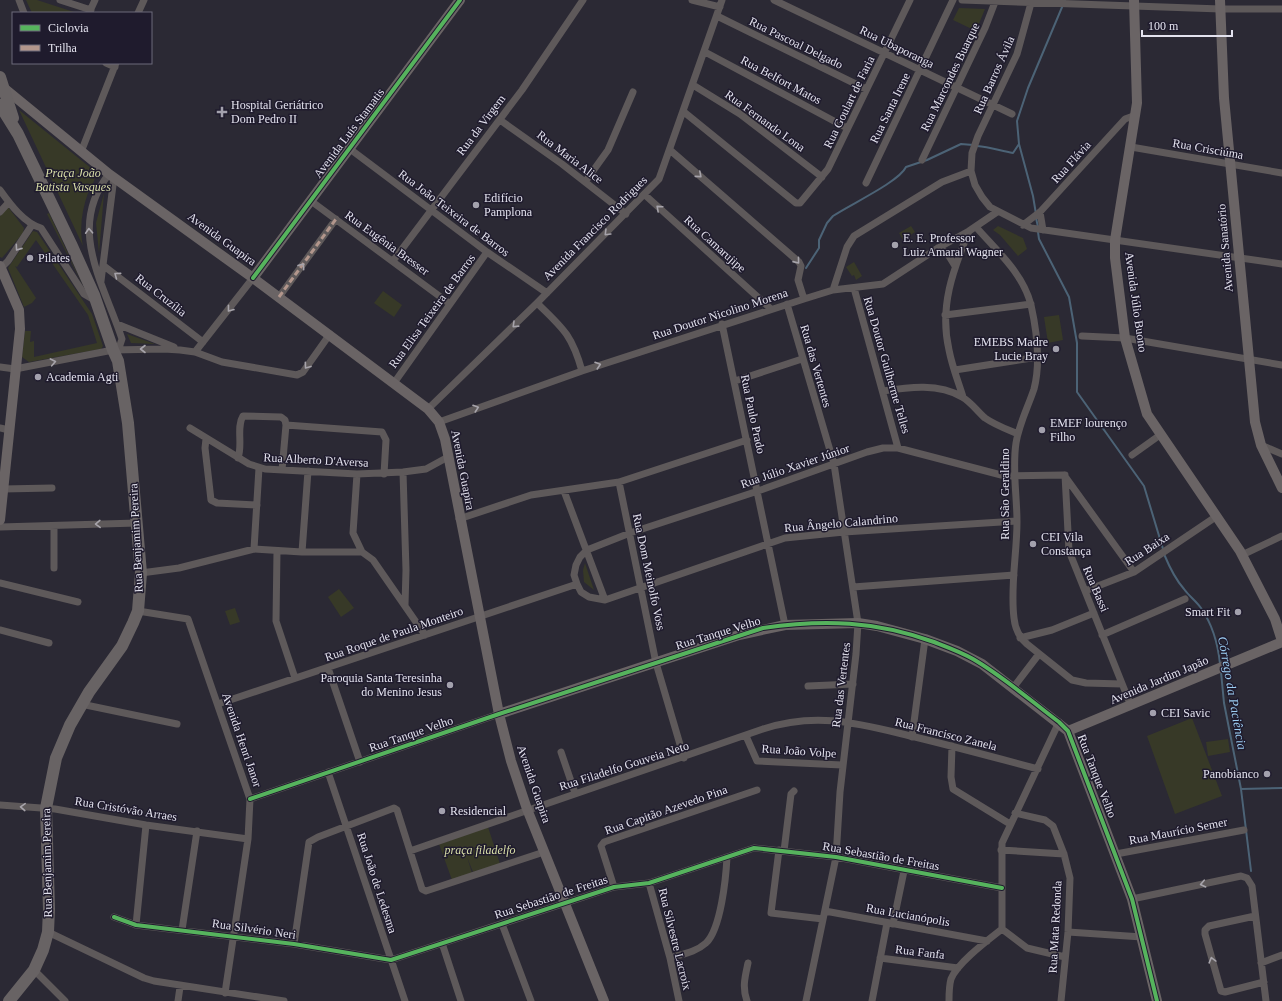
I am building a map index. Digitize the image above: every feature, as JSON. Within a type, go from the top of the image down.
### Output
[{"type":"main road","name":"Rua Benjamim Pereira","points":[[1,84],[18,134]]},
{"type":"main road","name":"Rua Benjamim Pereira","points":[[0,105],[18,134],[62,224],[96,302],[118,361],[128,423],[141,573],[138,611],[122,646],[82,704],[70,725],[56,758],[46,808],[49,909],[48,932],[40,958],[34,970],[9,1001]]},
{"type":"street","points":[[19,0],[24,12]]},
{"type":"street","points":[[60,0],[90,11],[95,0]]},
{"type":"street","points":[[138,12],[144,0]]},
{"type":"street","name":"Avenida Luís Stamatis","points":[[195,352],[254,278],[460,0]]},
{"type":"street","name":"Rua da Virgem","points":[[393,261],[500,120],[583,0]]},
{"type":"street","points":[[692,0],[720,8]]},
{"type":"street","name":"Avenida Francisco Rodrigues","points":[[428,409],[538,303],[645,196],[659,179],[684,112],[722,0]]},
{"type":"street","name":"Rua Ubaporanga","points":[[774,0],[956,89],[1012,114]]},
{"type":"street","name":"Rua Goulart de Faria","points":[[684,112],[796,203],[800,203],[822,177],[848,128],[910,0]]},
{"type":"street","name":"Rua Santa Irene","points":[[866,182],[954,0]]},
{"type":"street","points":[[962,0],[1056,5],[1220,5],[1282,8]]},
{"type":"street","name":"Rua Marcondes Buarque","points":[[922,160],[989,20],[991,1]]},
{"type":"street","name":"Rua Barros Ávila","points":[[971,171],[972,153],[975,142],[1017,54],[1031,3]]},
{"type":"street","name":"Avenida Júlio Buono","points":[[1134,4],[1137,77],[1136,115],[1119,204],[1115,240],[1115,258],[1125,338],[1144,407],[1151,422],[1217,516],[1242,555],[1275,619],[1282,641]]},
{"type":"street","name":"Avenida Sanatório","points":[[1220,5],[1224,98],[1255,422],[1261,445],[1282,488]]},
{"type":"street","name":"Rua Pascoal Delgado","points":[[717,16],[866,89]]},
{"type":"street","name":"Rua Belfort Matos","points":[[705,52],[848,128]]},
{"type":"street","points":[[81,152],[116,65]]},
{"type":"street","name":"Avenida Guapira","points":[[1,84],[81,152],[330,334],[428,409],[439,422],[448,457],[459,519],[499,714],[511,761],[527,809],[604,1001]]},
{"type":"street","name":"Rua Fernando Lona","points":[[693,85],[740,114],[822,177]]},
{"type":"street","points":[[585,182],[608,150],[633,92]]},
{"type":"street","name":"Rua Flávia","points":[[1026,224],[1040,212],[1125,119],[1136,115]]},
{"type":"street","name":"Rua Maria Alice","points":[[500,120],[626,214]]},
{"type":"street","name":"Rua Crisciúma","points":[[1131,147],[1282,173]]},
{"type":"street","name":"Rua João Teixeira de Barros","points":[[350,149],[487,252],[547,294]]},
{"type":"street","points":[[670,150],[799,262],[801,271],[798,280],[804,299]]},
{"type":"street","points":[[833,290],[847,247],[854,236],[942,182],[971,171],[975,185],[982,197],[997,212],[1042,230],[1282,264]]},
{"type":"street","points":[[100,283],[104,266],[112,175]]},
{"type":"street","points":[[112,175],[98,189],[90,215],[90,242],[100,283],[122,339],[120,345],[113,350]]},
{"type":"street","points":[[0,190],[9,202],[32,225],[41,228],[84,294],[96,302]]},
{"type":"street","name":"Rua Camarujipe","points":[[645,196],[771,309]]},
{"type":"street","name":"Rua Eugênia Bresser","points":[[311,201],[450,304]]},
{"type":"street","points":[[0,212],[9,202]]},
{"type":"street","name":"Rua Doutor Nicolino Morena","points":[[439,422],[582,371],[722,324],[833,290],[878,285],[889,281],[938,248],[970,231],[997,212]]},
{"type":"street","points":[[1040,212],[1042,230]]},
{"type":"street","points":[[279,297],[336,219]]},
{"type":"street","points":[[0,520],[3,489],[4,429],[15,369],[20,318],[16,301],[0,268],[32,225]]},
{"type":"street","name":"Rua São Geraldino","points":[[976,227],[1003,256],[1014,271],[1031,304],[1038,358],[1034,388],[1018,434],[1015,453],[1014,476],[1017,521],[1014,575],[1014,617],[1020,638]]},
{"type":"street","points":[[962,397],[946,338],[945,315],[947,296],[955,266],[970,231]]},
{"type":"street","points":[[938,248],[947,253],[955,266]]},
{"type":"street","name":"Rua Elisa Teixeira de Barros","points":[[394,383],[487,252]]},
{"type":"street","name":"Rua Cruzília","points":[[104,266],[203,342]]},
{"type":"street","name":"Rua Doutor Guilherme Telles","points":[[854,288],[898,448]]},
{"type":"street","points":[[538,303],[564,329],[571,340],[582,371]]},
{"type":"street","name":"Rua das Vertentes","points":[[787,304],[834,464],[858,623],[853,684],[842,765],[836,857],[806,1001]]},
{"type":"street","points":[[945,315],[1031,304]]},
{"type":"street","points":[[117,324],[180,350]]},
{"type":"street","name":"Rua Paulo Prado","points":[[722,324],[785,625]]},
{"type":"street","points":[[0,367],[15,369],[113,350],[180,350],[195,352],[222,362],[297,375],[303,372],[330,334]]},
{"type":"street","points":[[1082,336],[1125,338],[1282,364]]},
{"type":"street","points":[[955,370],[1038,358]]},
{"type":"street","points":[[735,381],[802,359]]},
{"type":"street","points":[[883,391],[903,388],[929,388],[962,397],[990,421],[1018,434]]},
{"type":"street","points":[[238,458],[240,449],[241,420],[243,416],[281,417],[285,420],[286,426],[282,470]]},
{"type":"street","points":[[286,426],[352,428],[382,432],[386,440],[384,474]]},
{"type":"street","name":"Rua Alberto D'Aversa","points":[[190,428],[238,458],[259,468],[357,474],[384,474],[426,469],[448,457]]},
{"type":"street","points":[[1132,455],[1160,435]]},
{"type":"street","points":[[206,439],[205,448],[211,500],[217,503],[257,506]]},
{"type":"street","points":[[459,519],[520,498],[619,482],[747,440]]},
{"type":"street","points":[[1261,445],[1282,454]]},
{"type":"street","name":"Rua Júlio Xavier Júnior","points":[[587,550],[630,533],[882,448],[898,448],[1005,476],[1057,474],[1067,477]]},
{"type":"street","points":[[254,549],[259,468]]},
{"type":"street","points":[[302,552],[308,471]]},
{"type":"street","points":[[403,472],[406,570],[405,605]]},
{"type":"street","points":[[357,474],[353,533],[362,552],[373,560],[425,635]]},
{"type":"street","points":[[1067,477],[1134,572]]},
{"type":"street","name":"Rua Bassi","points":[[1067,477],[1068,551],[1131,706]]},
{"type":"street","name":"Rua Dom Meinolfo Voss","points":[[619,482],[656,663],[684,758]]},
{"type":"street","points":[[3,489],[52,488]]},
{"type":"street","points":[[564,491],[587,550],[605,600],[588,597],[582,592],[577,584],[574,575],[576,565],[580,557],[587,550]]},
{"type":"street","name":"Rua Baixa","points":[[1085,591],[1134,572],[1217,516]]},
{"type":"street","name":"Rua Ângelo Calandrino","points":[[605,600],[768,544],[793,537],[844,532],[1017,521]]},
{"type":"street","points":[[0,526],[137,523]]},
{"type":"street","points":[[54,526],[54,568]]},
{"type":"street","points":[[1242,555],[1282,536]]},
{"type":"street","points":[[141,573],[179,568],[254,549],[302,552],[362,552]]},
{"type":"street","points":[[277,551],[276,621],[295,678]]},
{"type":"street","points":[[853,587],[1014,575]]},
{"type":"street","points":[[0,584],[78,602]]},
{"type":"street","name":"Rua Roque de Paula Monteiro","points":[[218,704],[577,584]]},
{"type":"street","points":[[1102,635],[1184,599]]},
{"type":"street","name":"Avenida Henri Janor","points":[[138,611],[188,619],[250,799],[248,839],[225,993]]},
{"type":"street","points":[[1020,638],[1052,630],[1094,613]]},
{"type":"street","name":"Rua Tanque Velho","points":[[250,799],[499,714],[739,635],[785,625],[858,623],[877,626],[925,639],[972,658],[1059,722],[1068,731],[1132,899],[1157,1001]]},
{"type":"street","points":[[0,630],[49,643]]},
{"type":"street","points":[[1020,638],[1072,680],[1079,682],[1122,684]]},
{"type":"street","points":[[912,737],[925,639]]},
{"type":"street","name":"Avenida Jardim Japão","points":[[1068,731],[1131,706],[1282,641]]},
{"type":"street","points":[[1013,688],[1039,654]]},
{"type":"street","points":[[328,668],[360,762]]},
{"type":"street","points":[[808,686],[853,684]]},
{"type":"street","points":[[82,704],[178,724]]},
{"type":"street","name":"Rua Filadelfo Gouveia Neto","points":[[410,851],[527,809],[684,758],[778,724],[792,721],[848,722]]},
{"type":"street","name":"Rua Francisco Zanela","points":[[848,722],[952,746],[1038,769]]},
{"type":"street","points":[[1002,929],[1001,850],[1010,824],[1038,769],[1059,722]]},
{"type":"street","name":"Rua João Volpe","points":[[746,736],[757,761],[842,765]]},
{"type":"street","points":[[952,746],[951,777],[953,789],[1010,824]]},
{"type":"street","points":[[561,752],[574,793]]},
{"type":"street","name":"Rua João de Ledesma","points":[[328,772],[405,1001]]},
{"type":"street","name":"Rua Capitão Azevedo Pina","points":[[614,887],[602,846],[604,842],[757,790]]},
{"type":"street","points":[[781,851],[791,794],[794,791]]},
{"type":"street","name":"Rua Cristóvão Arraes","points":[[0,805],[46,808],[146,825],[248,839]]},
{"type":"street","points":[[294,944],[309,842],[346,826],[396,808],[422,889],[426,891],[544,852]]},
{"type":"street","name":"Rua Mata Redonda","points":[[1015,814],[1040,818],[1049,822],[1056,831],[1070,878],[1068,932],[1061,1001]]},
{"type":"street","points":[[136,925],[146,825]]},
{"type":"street","name":"Rua Maurício Semer","points":[[1116,854],[1244,830]]},
{"type":"street","points":[[182,930],[197,831]]},
{"type":"street","name":"Rua Sebastião de Freitas","points":[[391,960],[614,887],[649,883],[754,848],[836,857],[904,871],[1002,888]]},
{"type":"street","points":[[1001,850],[1064,854]]},
{"type":"street","name":"Rua Lucianópolis","points":[[781,851],[771,913],[824,915],[890,923],[987,941]]},
{"type":"street","points":[[670,958],[698,949],[707,942],[712,935],[720,904],[727,856]]},
{"type":"street","points":[[872,1001],[880,958],[904,871]]},
{"type":"street","points":[[1132,899],[1241,876],[1250,881],[1266,1001]]},
{"type":"street","name":"Rua Silvestre Lacroix","points":[[649,883],[670,958],[679,1001]]},
{"type":"street","points":[[1255,916],[1209,926],[1205,930],[1205,934],[1221,991],[1225,992],[1264,982]]},
{"type":"street","name":"Rua Silvério Neri","points":[[114,917],[136,925],[294,944],[391,960]]},
{"type":"street","points":[[502,924],[531,1001]]},
{"type":"street","points":[[949,1001],[949,987],[958,968],[1002,929]]},
{"type":"street","points":[[1002,929],[1027,948],[1066,957]]},
{"type":"street","points":[[48,932],[144,978],[180,987],[284,1001]]},
{"type":"street","points":[[1068,932],[1142,936]]},
{"type":"street","points":[[442,943],[461,1001]]},
{"type":"street","points":[[1261,963],[1282,955]]},
{"type":"street","name":"Rua Fanfa","points":[[880,958],[958,968]]},
{"type":"street","points":[[747,1001],[744,992],[744,981],[748,963]]},
{"type":"street","points":[[34,970],[65,1001]]},
{"type":"street","points":[[178,1001],[180,987]]},
{"type":"green space","points":[[26,0],[37,0],[74,12],[32,12]]},
{"type":"green space","points":[[959,8],[985,9],[976,31],[953,20]]},
{"type":"green space","name":"Praça João Batista Vasques","points":[[19,110],[97,173],[84,206],[81,226],[83,246]]},
{"type":"green space","name":"Praça João Batista Vasques","points":[[104,193],[99,253],[96,223]]},
{"type":"green space","points":[[8,207],[24,228],[23,233],[2,258],[0,257],[0,216]]},
{"type":"green space","points":[[49,213],[85,290],[47,214]]},
{"type":"green space","points":[[911,226],[915,232],[903,240],[899,233]]},
{"type":"green space","points":[[998,226],[1023,238],[1027,249],[1018,256],[1000,235],[993,230]]},
{"type":"green space","points":[[33,231],[37,232],[92,314],[103,346],[101,349],[29,362],[22,357],[25,331],[31,331],[30,342],[34,341],[34,357],[97,343],[88,315],[36,240],[17,267],[15,266],[36,298],[32,303],[24,307],[8,268]]},
{"type":"green space","points":[[854,262],[862,276],[856,280],[854,275],[852,276],[846,267]]},
{"type":"green space","points":[[383,291],[402,305],[394,317],[374,303]]},
{"type":"green space","points":[[1059,315],[1063,340],[1048,343],[1044,317]]},
{"type":"green space","points":[[127,334],[155,344],[131,343]]},
{"type":"green space","points":[[585,563],[594,590],[584,582],[583,570]]},
{"type":"green space","points":[[339,589],[354,608],[341,617],[328,597]]},
{"type":"green space","points":[[235,608],[240,622],[230,625],[225,611]]},
{"type":"green space","points":[[1192,718],[1222,796],[1175,814],[1147,736]]},
{"type":"green space","points":[[1228,739],[1230,752],[1208,756],[1206,742]]},
{"type":"green space","name":"praça filadelfo","points":[[488,827],[500,864],[473,872],[467,857],[472,873],[452,880],[439,844]]},
{"type":"waterway","name":"Córrego da Paciência","points":[[1036,214],[1033,196],[1019,144],[1017,121],[1028,88],[1065,0]]},
{"type":"waterway","points":[[806,268],[819,248],[819,240],[827,223],[833,216],[884,186],[902,173],[906,167],[927,160],[961,144],[973,145]]},
{"type":"waterway","points":[[977,146],[1013,153],[1019,144]]},
{"type":"waterway","name":"Córrego da Paciência","points":[[1036,218],[1038,227]]},
{"type":"waterway","name":"Córrego da Paciência","points":[[1038,232],[1039,239],[1069,297],[1077,343],[1077,392],[1144,486],[1163,549]]},
{"type":"waterway","name":"Córrego da Paciência","points":[[1164,554],[1178,581],[1201,608],[1208,621],[1218,649],[1220,664]]},
{"type":"waterway","name":"Córrego da Paciência","points":[[1221,672],[1224,703],[1241,789],[1251,871]]},
{"type":"waterway","points":[[1241,789],[1282,788]]},
{"type":"marked path","points":[[279,297],[336,219]]},
{"type":"cycle path","points":[[253,278],[460,0]]},
{"type":"cycle path","points":[[250,799],[499,714],[763,628],[807,623],[829,623],[870,626],[891,630],[934,642],[973,659],[996,673],[1059,722],[1068,731],[1132,899],[1157,1001]]},
{"type":"cycle path","points":[[114,917],[136,925],[294,944],[391,960],[614,887],[649,883],[754,848],[836,857],[1002,888]]},
{"type":"place","name":"Hospital Geriátrico Dom Pedro II","points":[[222,112]]},
{"type":"place","name":"Edifício Pamplona","points":[[476,205]]},
{"type":"place","name":"E. E. Professor Luiz Amaral Wagner","points":[[895,245]]},
{"type":"place","name":"Pilates","points":[[30,258]]},
{"type":"place","name":"EMEBS Madre Lucie Bray","points":[[1056,349]]},
{"type":"place","name":"Academia Agti","points":[[38,377]]},
{"type":"place","name":"EMEF lourenço Filho","points":[[1042,430]]},
{"type":"place","name":"CEI Vila Constança","points":[[1033,544]]},
{"type":"place","name":"Smart Fit","points":[[1238,612]]},
{"type":"place","name":"Paroquia Santa Teresinha do Menino Jesus","points":[[450,685]]},
{"type":"place","name":"CEI Savic","points":[[1153,713]]},
{"type":"place","name":"Panobianco","points":[[1267,774]]},
{"type":"place","name":"Residencial","points":[[442,811]]}]
